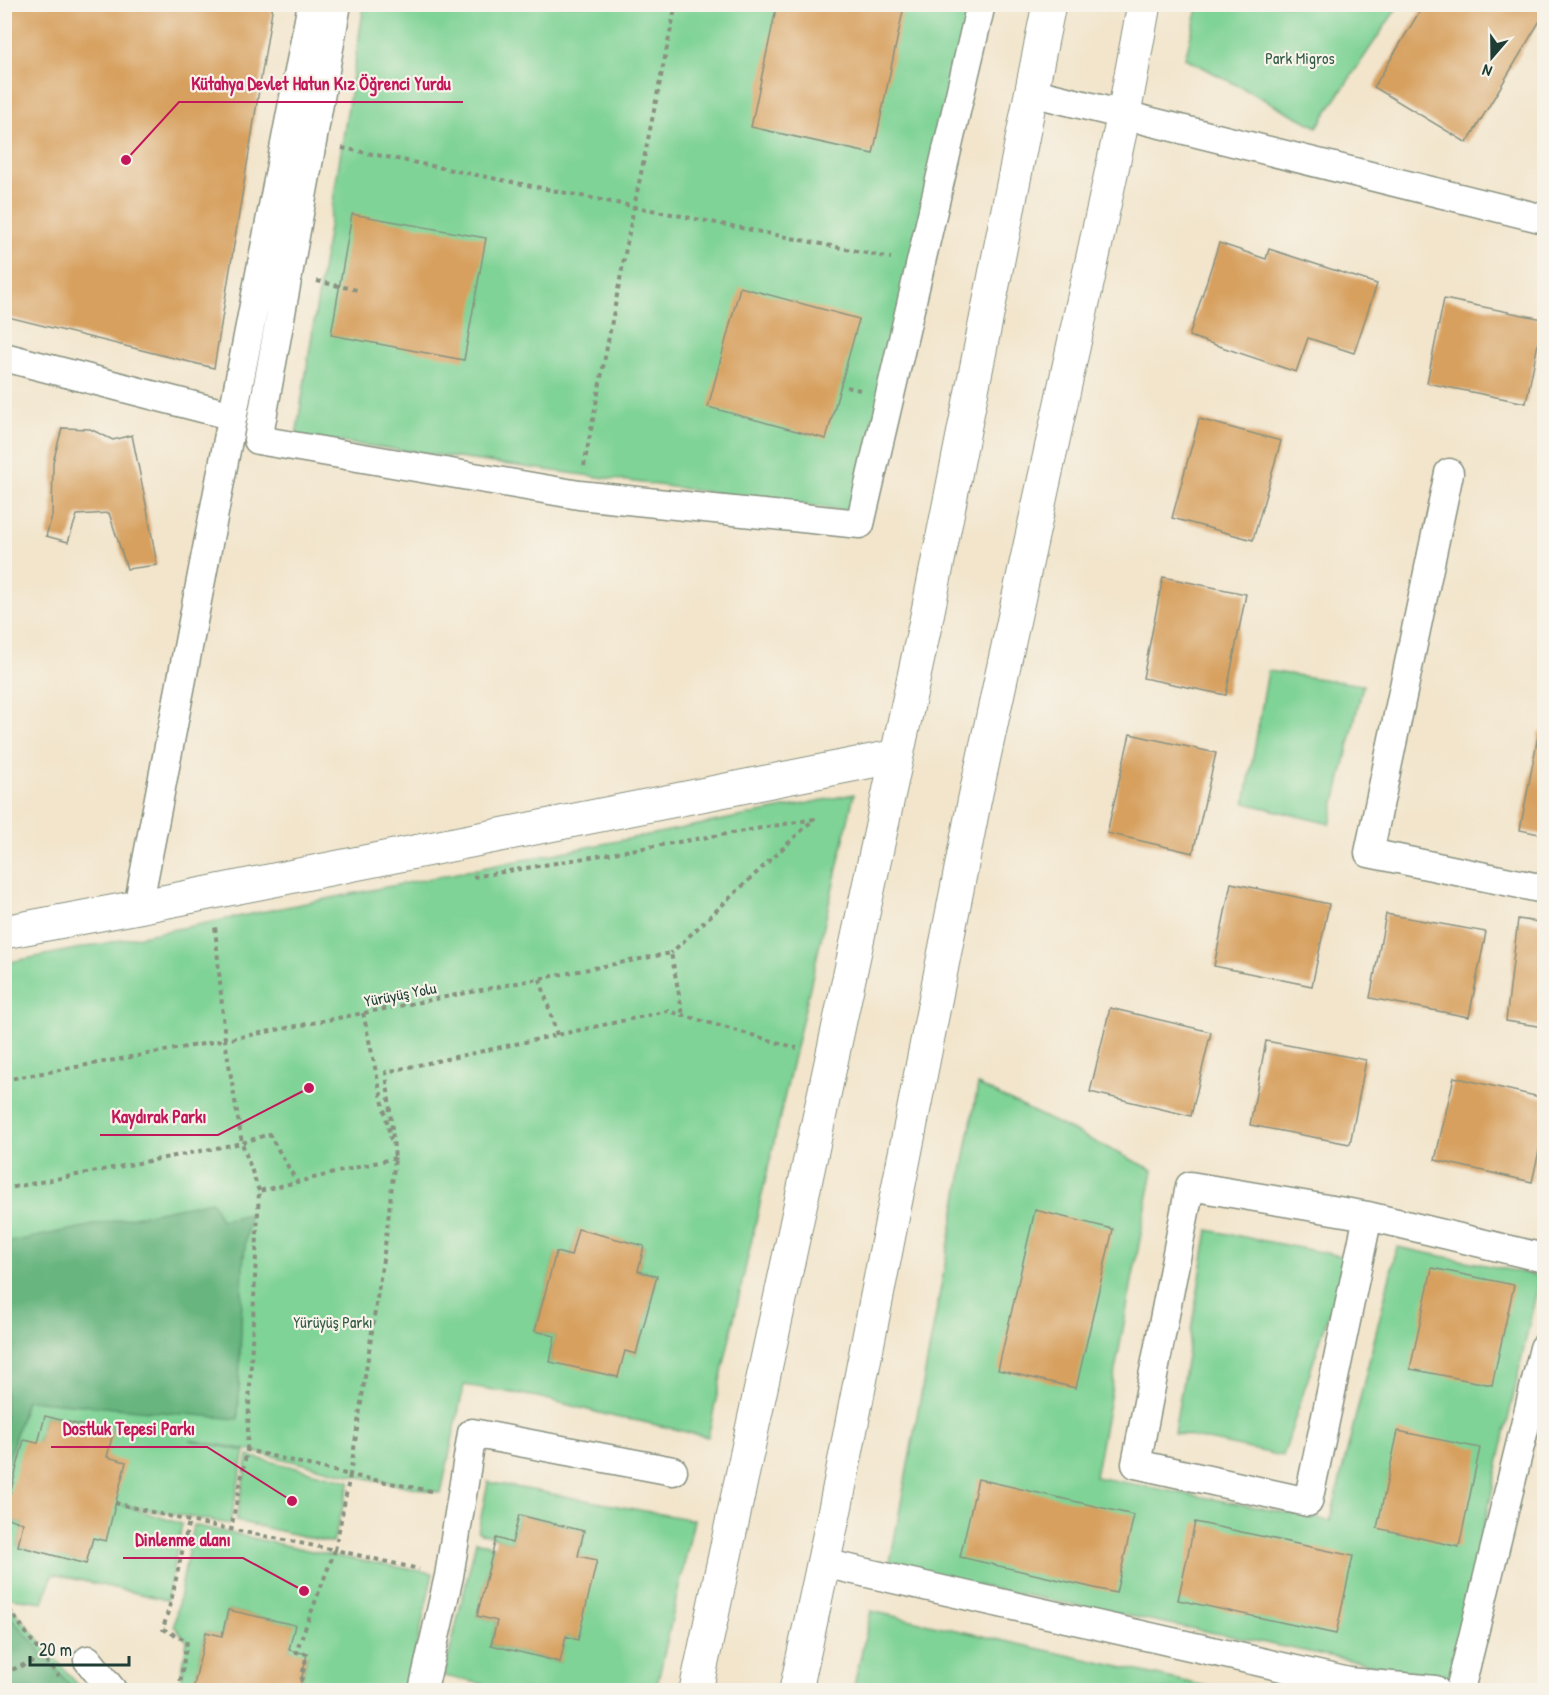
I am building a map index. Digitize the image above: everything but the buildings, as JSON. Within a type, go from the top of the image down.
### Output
[{"type":"street","points":[[138,907],[312,4]]},
{"type":"street","points":[[337,4],[258,440],[579,495],[860,524],[981,4]]},
{"type":"street","points":[[696,1690],[929,604],[1049,4]]},
{"type":"street","points":[[796,1690],[975,798],[1124,114],[1144,4]]},
{"type":"street","points":[[1031,92],[1545,219]]},
{"type":"street","points":[[4,357],[233,416]]},
{"type":"street","points":[[1449,473],[1370,853],[1545,889]]},
{"type":"street","points":[[4,932],[897,756]]},
{"type":"street","points":[[1368,1216],[1308,1502],[1136,1464],[1190,1186],[1368,1216],[1545,1258]]},
{"type":"street","points":[[1460,1690],[1545,1347]]},
{"type":"street","points":[[423,1690],[449,1576],[471,1433],[673,1471]]},
{"type":"street","points":[[823,1563],[1349,1682],[1434,1690]]},
{"type":"street","points":[[88,1660],[112,1690]]},
{"type":"path","points":[[579,495],[634,207],[676,4]]},
{"type":"path","points":[[312,142],[921,264]]},
{"type":"path","points":[[309,280],[357,290]]},
{"type":"path","points":[[462,879],[814,819],[671,953],[682,1015]]},
{"type":"path","points":[[215,921],[225,1040],[242,1143],[259,1191],[247,1450],[231,1529]]},
{"type":"path","name":"Yürüyüş Yolu","points":[[4,1080],[225,1040],[671,953]]},
{"type":"path","points":[[540,979],[557,1035]]},
{"type":"path","points":[[299,1690],[307,1654],[296,1652],[335,1550],[350,1475],[385,1246],[395,1158],[386,1072],[668,1011],[797,1048]]},
{"type":"path","points":[[363,1013],[395,1158]]},
{"type":"path","points":[[4,1189],[242,1143],[269,1134],[297,1182]]},
{"type":"path","points":[[259,1191],[395,1158]]},
{"type":"path","points":[[247,1450],[350,1475],[441,1493]]},
{"type":"path","points":[[115,1503],[449,1576]]},
{"type":"path","points":[[179,1690],[187,1641],[163,1629],[189,1521]]},
{"type":"path","points":[[4,1602],[64,1682]]},
{"type":"path","points":[[4,1673],[43,1657]]},
{"type":"green space","name":"Park Migros","points":[[1199,4],[1399,5],[1317,127],[1185,58]]},
{"type":"green space","points":[[364,5],[974,5],[863,513],[296,436]]},
{"type":"green space","points":[[1268,671],[1363,685],[1330,824],[1245,803]]},
{"type":"green space","name":"Yürüyüş Parkı","points":[[854,794],[708,1437],[619,1418],[538,1397],[464,1385],[441,1493],[350,1475],[238,1448],[189,1440],[245,1451],[230,1524],[122,1505],[182,1524],[167,1600],[53,1574],[43,1602],[5,1597],[5,1577],[13,1532],[5,1557],[5,963]],"holes":[[[578,1230],[644,1246],[638,1271],[657,1276],[636,1354],[625,1351],[550,1362],[555,1336],[535,1331],[556,1253],[571,1256]],[[45,1416],[112,1427],[86,1563],[18,1546],[23,1523],[15,1522]]]},
{"type":"green space","points":[[978,1085],[1153,1170],[1095,1477],[1330,1521],[1397,1247],[1540,1276],[1450,1680],[889,1568]]},
{"type":"green space","points":[[212,1201],[221,1220],[249,1214],[243,1264],[238,1419],[26,1400],[5,1472],[5,1243]]},
{"type":"green space","points":[[1208,1230],[1347,1257],[1283,1456],[1174,1433]]},
{"type":"green space","points":[[248,1456],[350,1481],[333,1543],[236,1521]]},
{"type":"green space","points":[[488,1482],[694,1520],[656,1690],[511,1690],[444,1676],[476,1541],[494,1547],[477,1616],[497,1621],[491,1645],[559,1662],[566,1636],[577,1639],[596,1560],[578,1556],[584,1531],[519,1515],[512,1543],[478,1532]]},
{"type":"green space","points":[[193,1525],[330,1555],[433,1573],[407,1690],[299,1690],[307,1655],[289,1650],[294,1625],[228,1610],[222,1636],[206,1632],[193,1690],[179,1690],[187,1641],[174,1626]]},
{"type":"green space","points":[[5,1600],[82,1690],[5,1690]]},
{"type":"green space","points":[[5,1610],[74,1690],[5,1690]]},
{"type":"green space","points":[[871,1611],[1223,1690],[853,1690]]},
{"type":"place","name":"Kütahya Devlet Hatun Kız Öğrenci Yurdu","points":[[126,160]]},
{"type":"place","name":"Kaydırak Parkı","points":[[309,1088]]},
{"type":"place","name":"Dostluk Tepesi Parkı","points":[[292,1501]]},
{"type":"place","name":"Dinlenme alanı","points":[[304,1591]]}]
